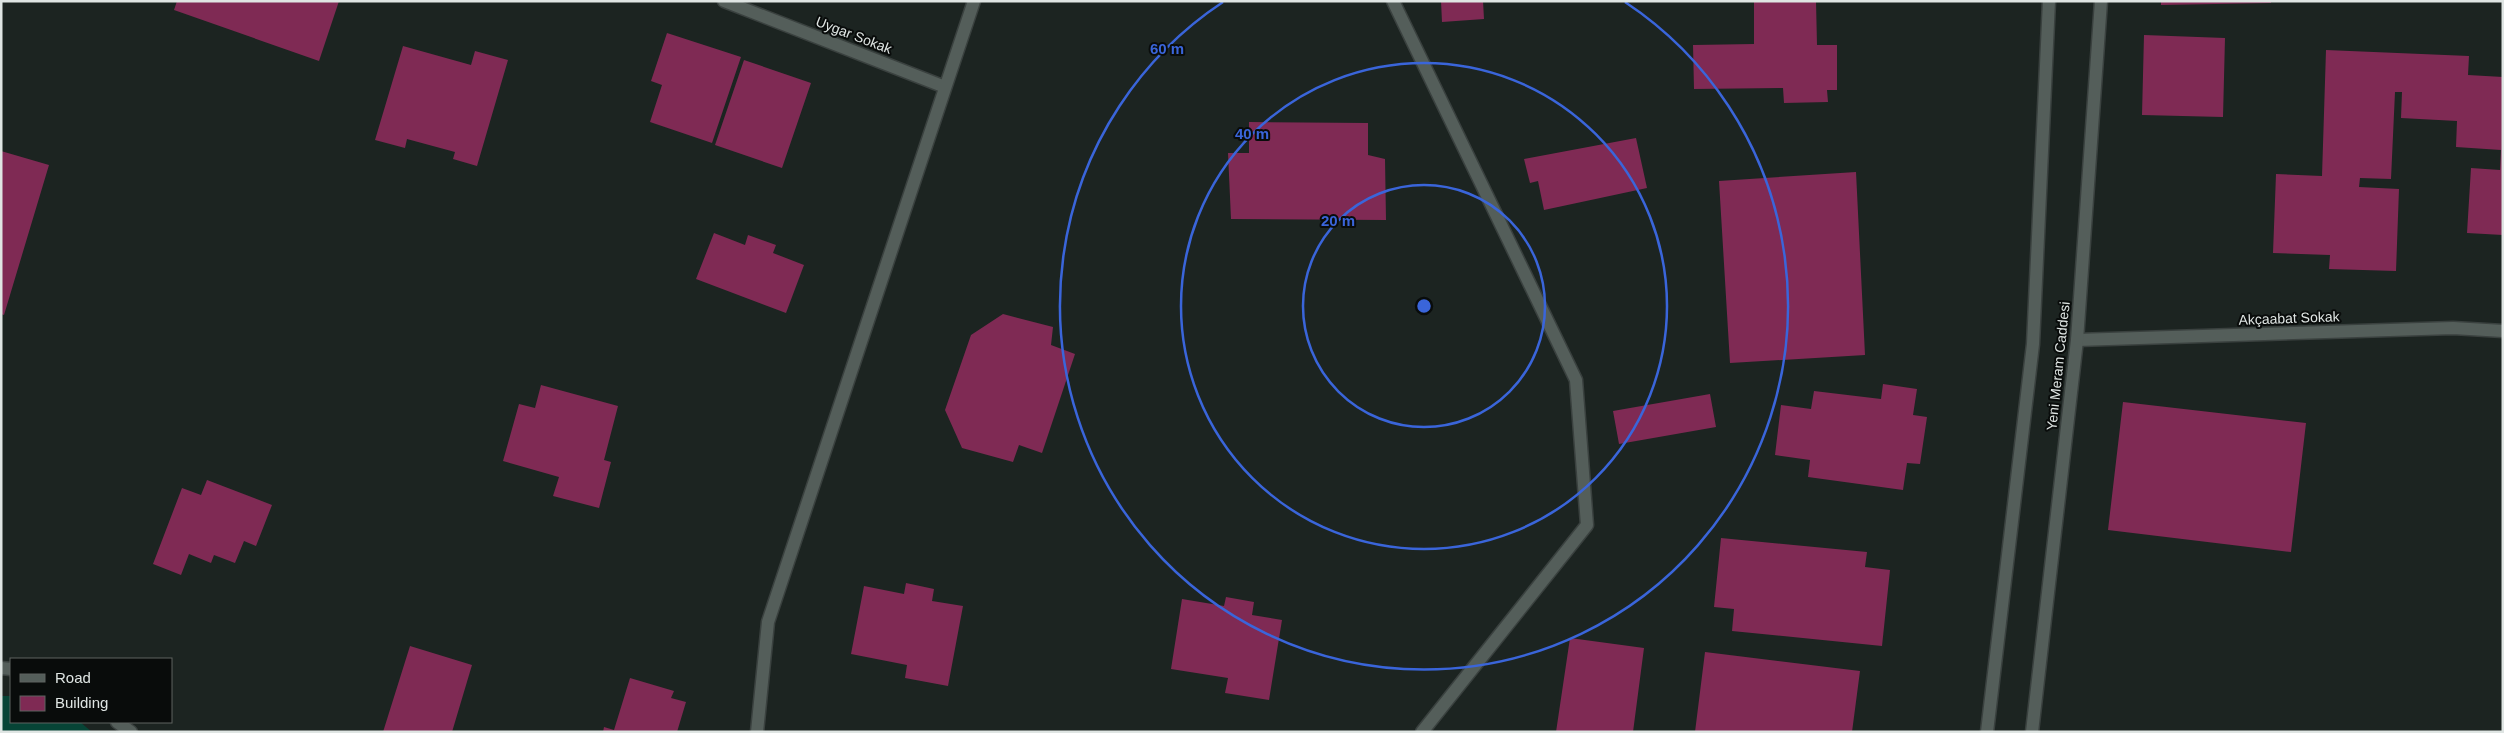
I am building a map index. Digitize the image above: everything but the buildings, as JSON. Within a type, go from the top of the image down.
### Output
[{"type":"street","name":"Uygar Sokak","points":[[724,1],[945,86]]},
{"type":"street","points":[[757,732],[768,622],[974,1]]},
{"type":"street","points":[[1393,1],[1576,380],[1586,524],[1422,732]]},
{"type":"street","name":"Yeni Meram Caddesi","points":[[1987,732],[2033,344],[2049,1]]},
{"type":"street","name":"Yeni Meram Caddesi","points":[[2032,732],[2077,340],[2101,1]]},
{"type":"street","name":"Akçaabat Sokak","points":[[2077,340],[2453,328],[2503,331]]},
{"type":"street","points":[[118,723],[131,732]]},
{"type":"green space","points":[[1,696],[10,696],[10,723],[81,723],[92,732],[1,732]]}]
